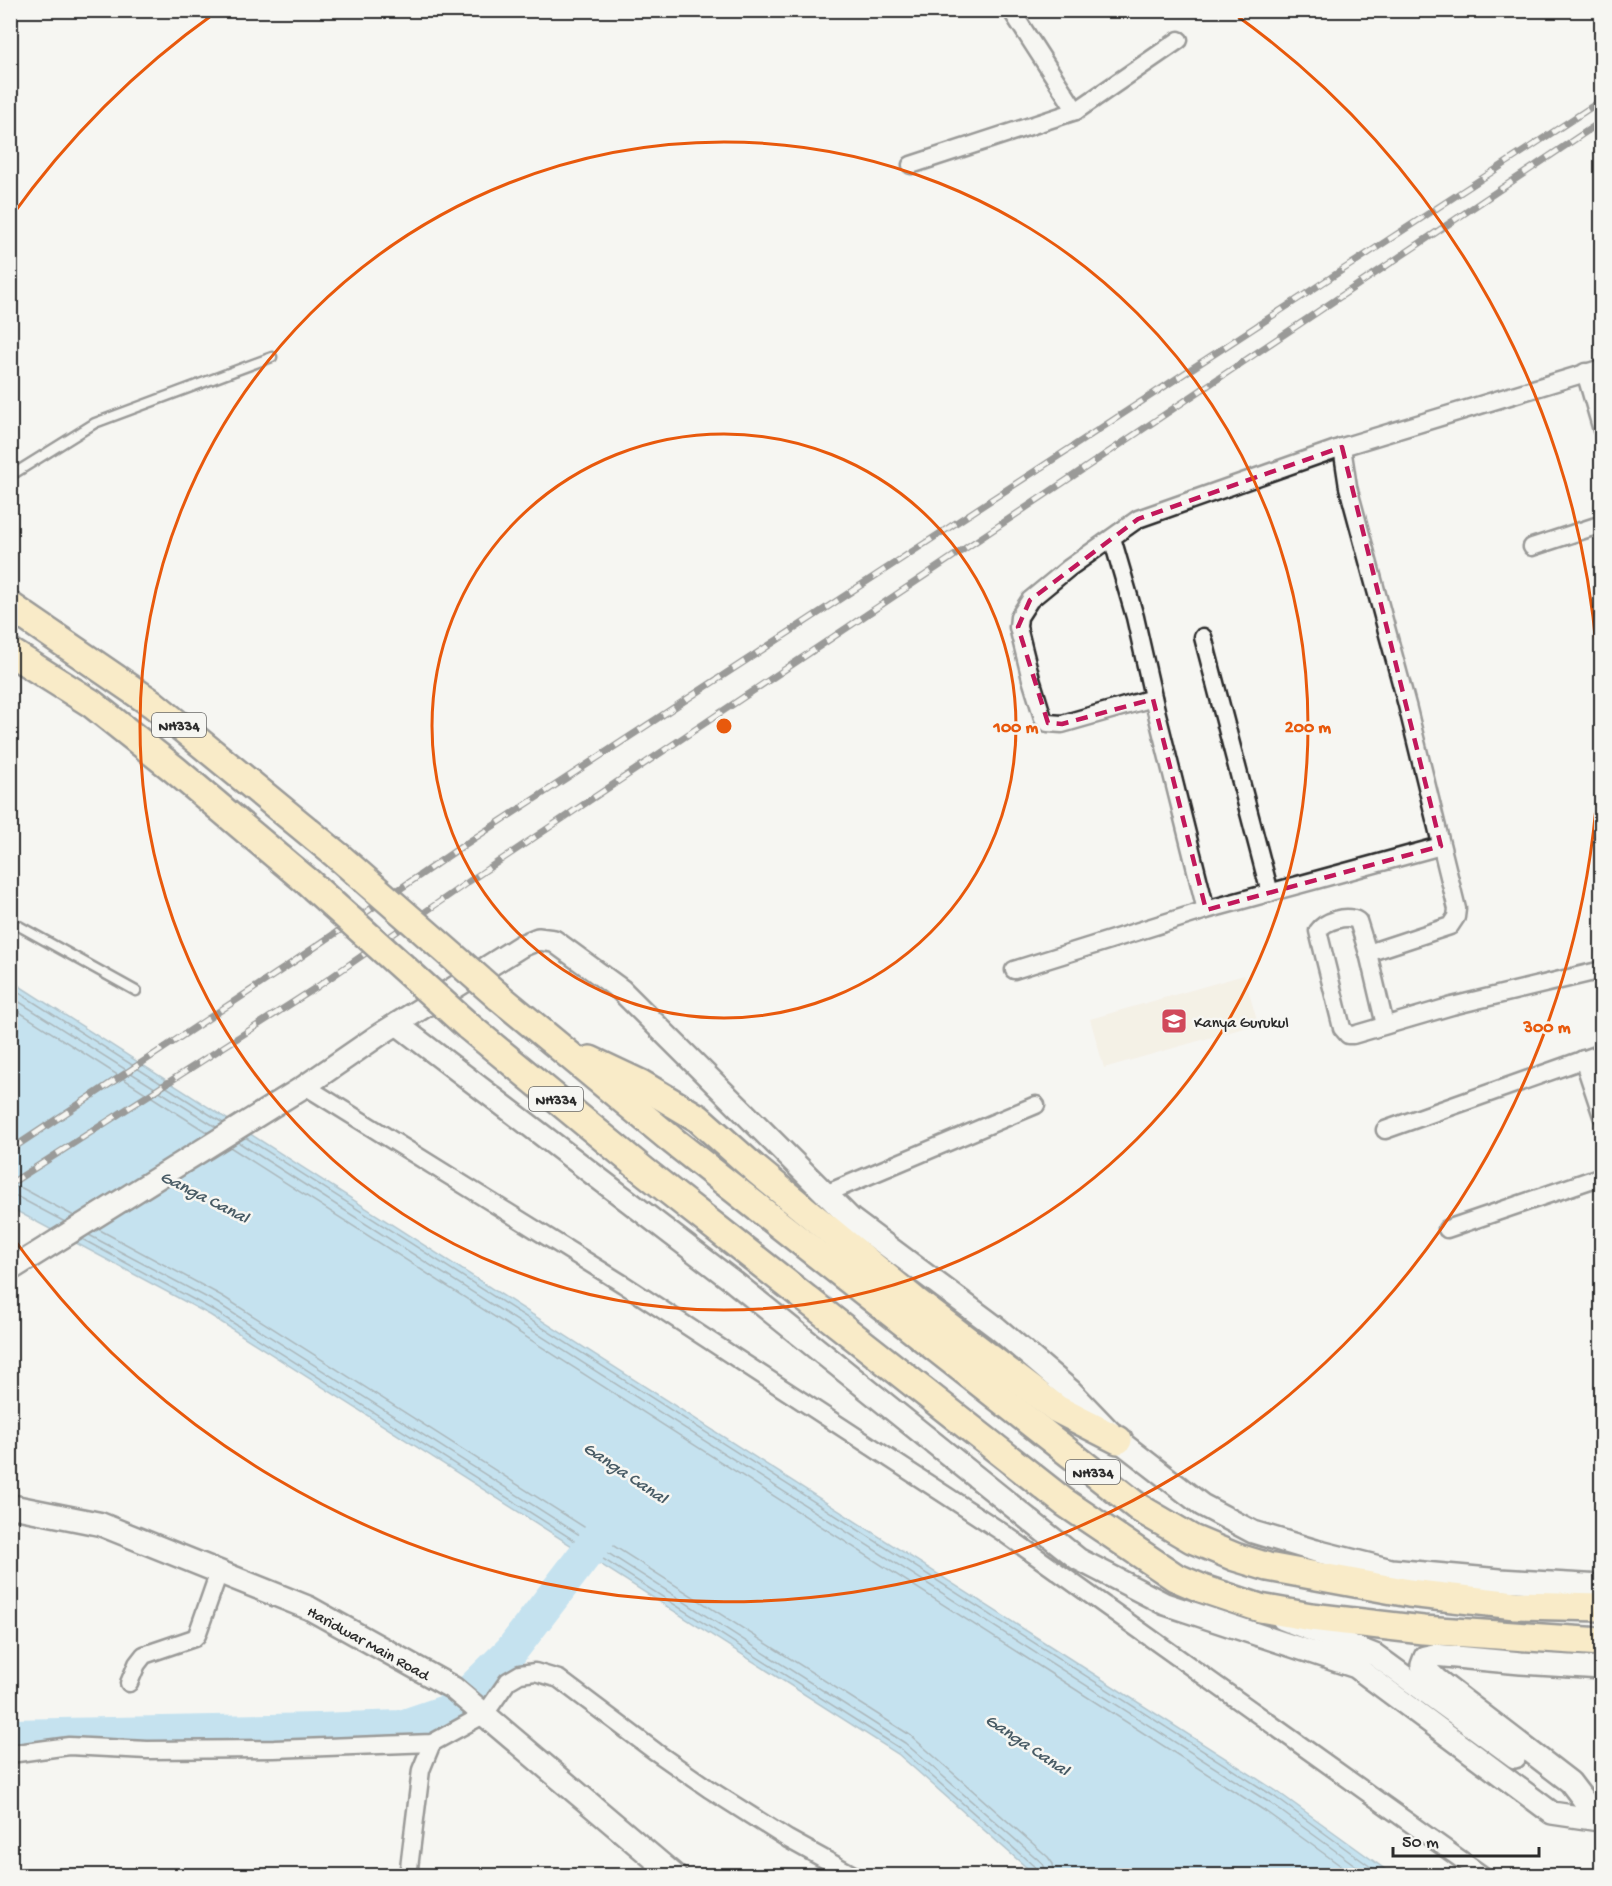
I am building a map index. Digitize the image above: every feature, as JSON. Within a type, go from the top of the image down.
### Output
[{"type":"highway","name":"NH334","points":[[10,606],[153,704],[338,856],[498,996],[672,1140],[1138,1508],[1192,1539],[1235,1557],[1268,1567],[1409,1593],[1515,1605],[1602,1607]]},
{"type":"highway","name":"NH334","points":[[10,652],[91,703],[174,769],[308,882],[468,1026],[644,1171],[1064,1502],[1175,1577],[1260,1608],[1371,1625],[1602,1642]]},
{"type":"highway","points":[[556,1044],[641,1084],[698,1118],[753,1167],[925,1309],[1057,1409],[1118,1440]]},
{"type":"main road","name":"Haridwar Main Road","points":[[10,1506],[100,1524],[309,1608],[453,1688],[675,1875]]},
{"type":"street","points":[[1011,10],[1076,111]]},
{"type":"street","points":[[911,165],[1076,111],[1179,40]]},
{"type":"street","points":[[1153,698],[1054,724],[1048,723],[1043,717],[1031,679],[1018,627],[1023,609],[1030,600],[1069,568],[1138,519],[1342,447],[1602,368]]},
{"type":"street","points":[[1585,372],[1602,430]]},
{"type":"street","points":[[1342,447],[1348,487],[1407,705],[1457,909],[1456,917],[1450,926],[1368,953]]},
{"type":"street","points":[[1532,547],[1602,524]]},
{"type":"street","points":[[1112,538],[1135,617],[1206,910]]},
{"type":"street","points":[[1203,637],[1270,893]]},
{"type":"street","points":[[1014,970],[1206,910],[1442,846]]},
{"type":"street","points":[[1385,1025],[1358,921],[1351,917],[1322,926],[1318,931],[1343,1031],[1353,1035],[1452,1006],[1602,970]]},
{"type":"street","points":[[10,1270],[297,1091],[397,1024],[521,946],[538,939],[554,941],[621,990],[851,1220],[997,1328],[1071,1391],[1118,1440],[1202,1504],[1253,1532],[1391,1570],[1602,1586]]},
{"type":"street","points":[[397,1024],[734,1282],[1078,1559],[1165,1604],[1356,1667],[1552,1813],[1600,1821]]},
{"type":"street","points":[[1385,1130],[1602,1053]]},
{"type":"street","points":[[1583,1059],[1602,1116]]},
{"type":"street","points":[[297,1091],[623,1284],[1002,1532],[1484,1875]]},
{"type":"street","points":[[825,1194],[1036,1105]]},
{"type":"street","points":[[1447,1229],[1602,1176]]},
{"type":"street","points":[[129,1683],[137,1664],[144,1655],[197,1635],[219,1572]]},
{"type":"street","points":[[1260,1608],[1304,1628],[1375,1655],[1600,1821]]},
{"type":"street","points":[[1600,1821],[1570,1782],[1422,1665],[1425,1657],[1434,1655],[1521,1664],[1602,1668]]},
{"type":"street","points":[[10,1754],[69,1746],[147,1750],[263,1749],[432,1743],[481,1711],[508,1682],[520,1674],[535,1672],[553,1677],[587,1699],[656,1752],[788,1839],[855,1875]]},
{"type":"street","points":[[408,1875],[421,1770],[432,1743]]},
{"type":"lane","points":[[10,476],[95,423],[272,357]]},
{"type":"lane","points":[[10,916],[14,922],[135,992]]},
{"type":"highlighted area","points":[[1342,447],[1441,846],[1206,910],[1153,699],[1062,724],[1048,723],[1018,627],[1030,600],[1138,519]]},
{"type":"shaded area","name":"Kanya Gurukul","points":[[1244,975],[1258,1024],[1104,1068],[1090,1019]]},
{"type":"water","name":"Ganga Canal","points":[[10,980],[1278,1792],[1393,1875],[1035,1875],[898,1754],[210,1315],[11,1208]]},
{"type":"waterway","points":[[10,1736],[401,1727],[451,1710],[511,1651],[614,1517]]},
{"type":"railway","points":[[10,1150],[286,967],[461,847],[1602,100]]},
{"type":"railway","points":[[10,1184],[317,987],[471,880],[1602,121]]},
{"type":"place","name":"Kanya Gurukul","points":[[1174,1021]]}]
